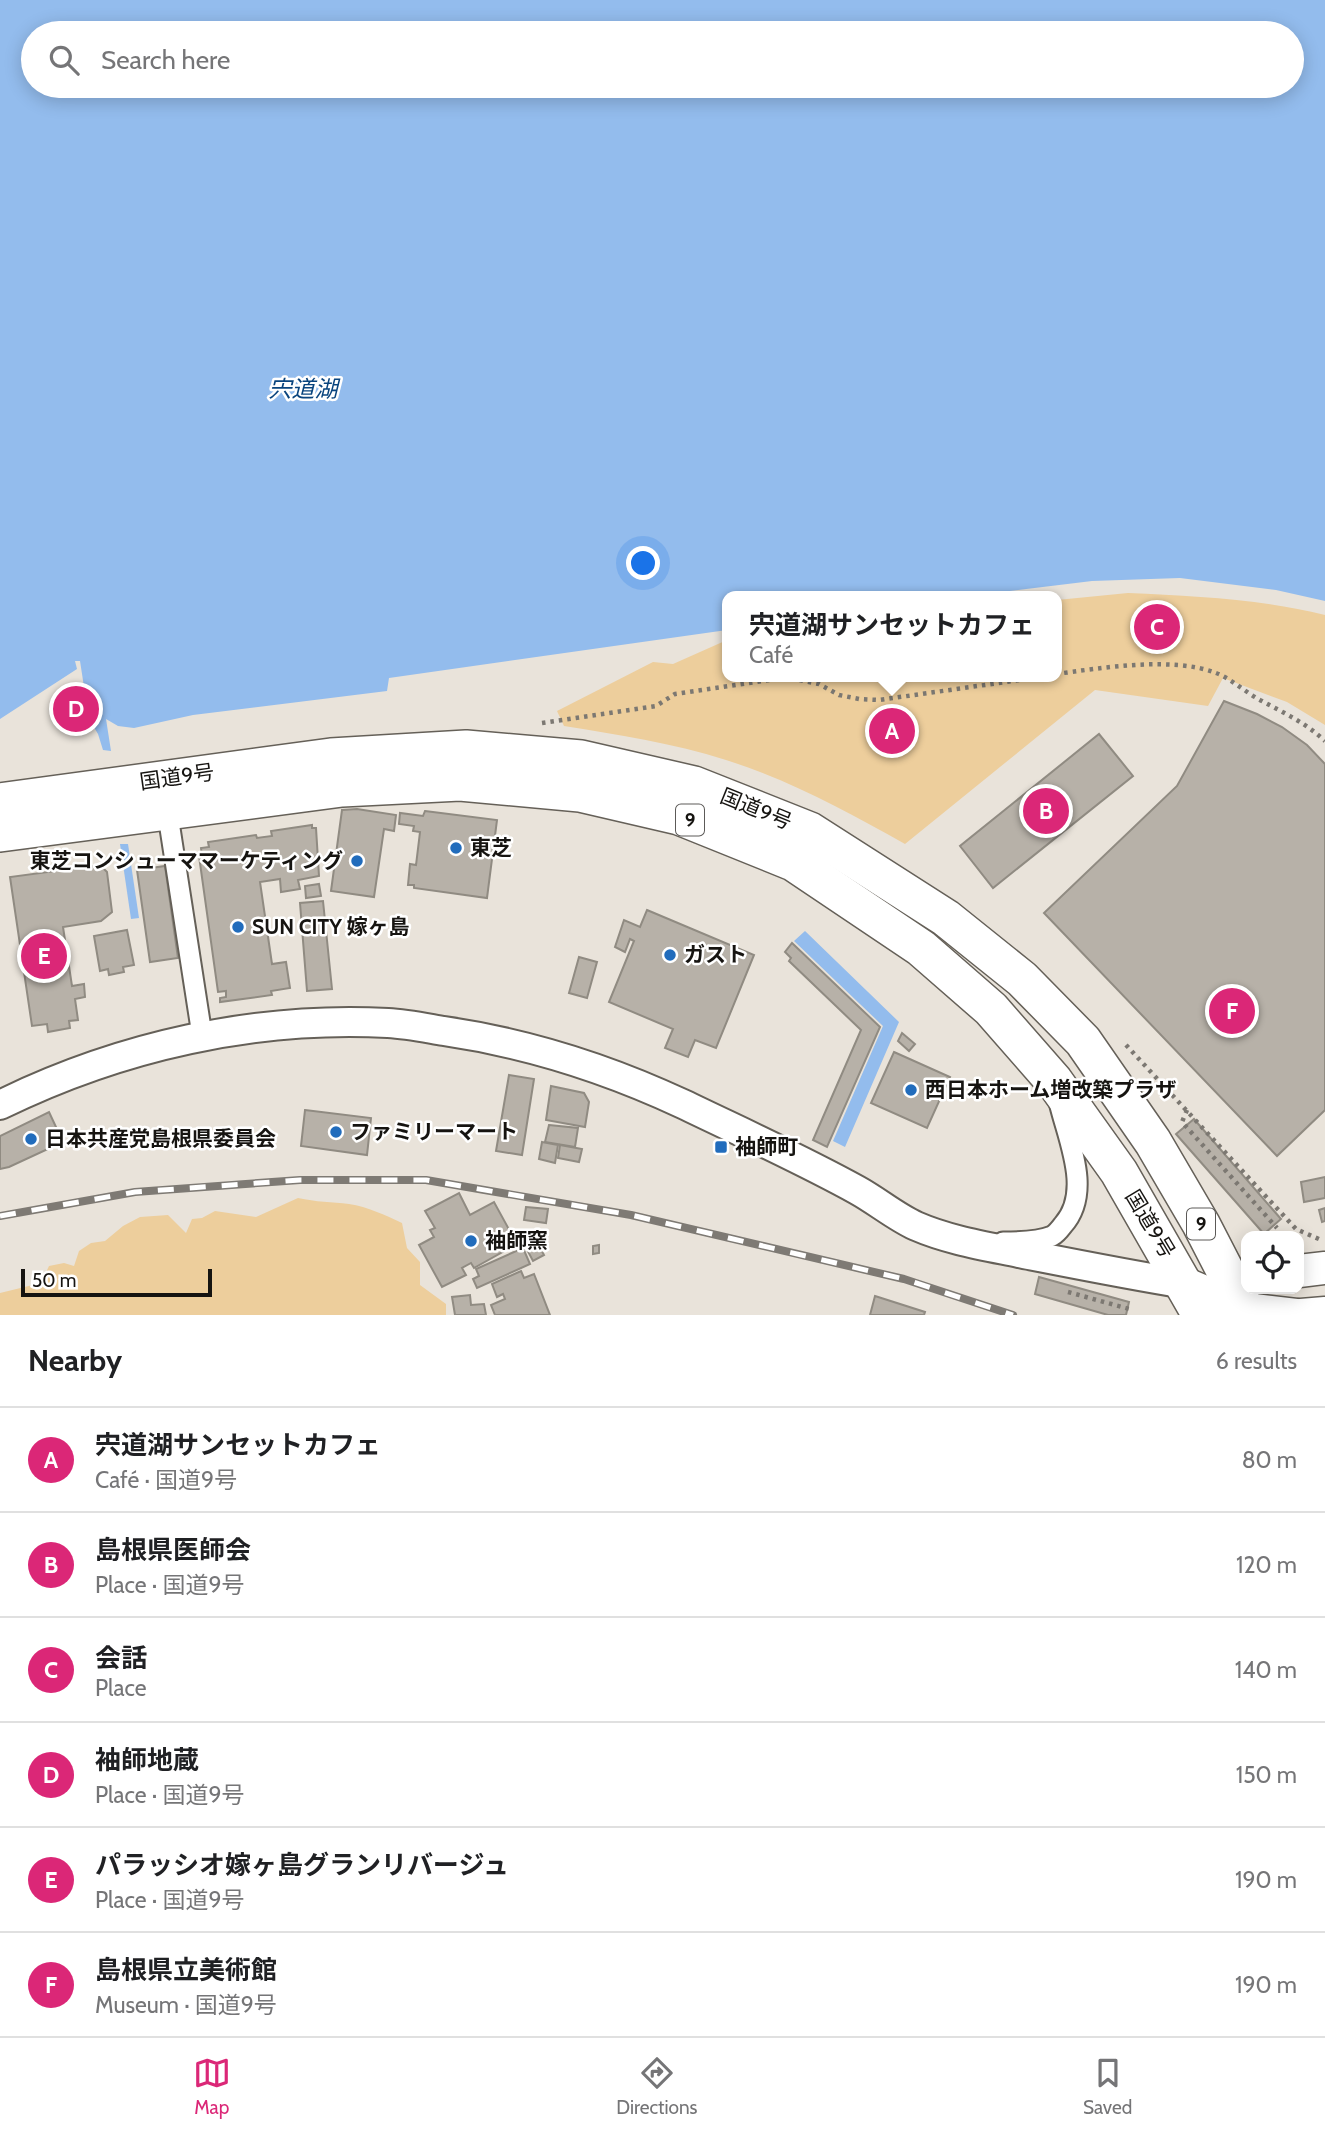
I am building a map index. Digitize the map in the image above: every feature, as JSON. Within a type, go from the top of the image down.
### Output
[{"type":"highway","name":"国道9号","points":[[0,802],[331,757],[466,749],[581,759],[694,785],[810,831],[946,918],[1022,979],[1083,1041],[1241,1282]]},
{"type":"highway","name":"国道9号","points":[[0,833],[342,788],[460,782],[580,793],[679,816],[793,862],[922,948],[991,1010],[1054,1081],[1119,1172],[1193,1300]]},
{"type":"main road","points":[[1304,1270],[1325,1268]]},
{"type":"main road","points":[[1193,1300],[1241,1286]]},
{"type":"main road","points":[[1260,1294],[1299,1315],[1325,1313]]},
{"type":"street","points":[[167,809],[202,1035]]},
{"type":"street","points":[[0,1105],[28,1091],[103,1062],[202,1035],[276,1024],[391,1023],[478,1036],[533,1048],[597,1069],[679,1103],[857,1190],[916,1226],[967,1242],[1100,1270],[1193,1300]]},
{"type":"street","points":[[967,1242],[1023,1242],[1053,1236],[1066,1222],[1075,1203],[1077,1175],[1054,1081]]},
{"type":"path","points":[[1062,673],[1129,665],[1186,667],[1216,673],[1309,726],[1325,741]]},
{"type":"path","points":[[1187,1110],[1182,1122],[1277,1228]]},
{"type":"path","points":[[1056,1289],[1133,1310]]},
{"type":"shaded area","points":[[1128,593],[1203,597],[1252,602],[1325,615],[1325,725],[1287,702],[1223,678],[1208,706],[1095,690],[905,844],[773,777],[706,754],[666,744],[564,726],[557,711],[653,662],[673,664],[722,642],[722,682],[1062,682],[1062,600]]},
{"type":"shaded area","points":[[298,1198],[356,1205],[402,1223],[407,1248],[420,1262],[420,1285],[446,1304],[446,1315],[0,1315],[0,1293],[41,1283],[49,1266],[64,1263],[74,1266],[79,1251],[91,1243],[105,1241],[123,1226],[140,1217],[168,1215],[186,1233],[192,1219],[202,1218],[215,1211],[256,1217]]},
{"type":"water","name":"宍道湖","points":[[0,0],[1325,0],[1325,601],[1276,590],[1180,578],[1092,581],[1010,591],[722,591],[722,631],[389,678],[387,691],[193,715],[134,728],[118,726],[106,719],[111,751],[103,750],[89,719],[80,661],[75,661],[77,669],[0,719]]},
{"type":"water","points":[[120,844],[128,844],[139,918],[131,919]]},
{"type":"water","points":[[805,931],[899,1022],[845,1147],[833,1141],[883,1026],[794,941]]},
{"type":"building","points":[[1224,701],[1282,727],[1307,745],[1325,764],[1325,1110],[1277,1156],[1044,913],[1177,786]]},
{"type":"building","points":[[893,724],[900,733],[890,739],[884,729]]},
{"type":"building","points":[[1099,734],[1133,776],[993,888],[960,846]]},
{"type":"building","name":"東芝コンシューママーケティング","points":[[357,809],[396,815],[394,831],[384,829],[374,897],[331,891],[342,810]]},
{"type":"building","name":"東芝","points":[[425,811],[497,820],[487,898],[408,885],[410,864],[416,865],[420,832],[413,831],[414,826],[399,824],[400,813],[423,816]]},
{"type":"building","name":"SUN CITY 嫁ヶ島","points":[[312,825],[312,828],[316,828],[319,876],[298,880],[300,889],[281,892],[280,879],[260,882],[272,964],[286,962],[290,988],[271,991],[272,995],[220,1002],[220,998],[226,997],[226,991],[218,992],[199,856],[202,856],[201,848],[209,847],[208,842],[256,835],[257,838],[272,836],[271,831]]},
{"type":"building","points":[[100,865],[107,872],[112,912],[101,921],[63,927],[72,986],[84,984],[85,997],[75,999],[78,1020],[69,1021],[70,1028],[48,1032],[47,1024],[32,1026],[10,877]]},
{"type":"building","points":[[165,866],[178,958],[150,962],[137,870]]},
{"type":"building","points":[[319,884],[321,896],[306,898],[305,886]]},
{"type":"building","points":[[323,901],[332,989],[307,991],[300,903]]},
{"type":"building","points":[[647,910],[754,955],[716,1048],[695,1040],[688,1057],[665,1048],[673,1029],[609,1002],[634,941],[630,939],[625,952],[615,947],[624,920],[640,927]]},
{"type":"building","points":[[127,930],[134,965],[123,967],[124,972],[109,975],[108,969],[100,971],[94,936]]},
{"type":"building","points":[[792,943],[880,1027],[827,1147],[813,1140],[861,1030],[789,961],[791,958],[785,952]]},
{"type":"building","points":[[579,957],[597,962],[587,998],[569,993]]},
{"type":"building","points":[[902,1033],[915,1044],[909,1051],[898,1041]]},
{"type":"building","name":"西日本ホーム増改築プラザ","points":[[894,1052],[950,1077],[927,1128],[871,1103]]},
{"type":"building","points":[[509,1075],[534,1079],[522,1155],[496,1151]]},
{"type":"building","points":[[551,1086],[584,1093],[589,1102],[585,1127],[546,1120]]},
{"type":"building","name":"ファミリーマート","points":[[305,1110],[371,1118],[367,1155],[301,1146]]},
{"type":"building","name":"日本共産党島根県委員会","points":[[49,1112],[63,1142],[0,1169],[0,1136]]},
{"type":"building","points":[[1194,1119],[1281,1219],[1267,1231],[1261,1231],[1176,1134]]},
{"type":"building","points":[[549,1125],[578,1128],[575,1147],[545,1142]]},
{"type":"building","points":[[542,1142],[558,1145],[555,1163],[539,1159]]},
{"type":"building","points":[[560,1145],[582,1149],[579,1162],[558,1158]]},
{"type":"building","points":[[1325,1177],[1325,1198],[1304,1202],[1301,1182]]},
{"type":"building","name":"袖師窯","points":[[459,1193],[470,1215],[494,1202],[517,1244],[474,1268],[471,1263],[462,1268],[466,1275],[442,1287],[419,1245],[434,1237],[430,1230],[435,1228],[425,1211]]},
{"type":"building","points":[[526,1207],[548,1209],[546,1223],[524,1220]]},
{"type":"building","points":[[1325,1208],[1325,1221],[1322,1222],[1319,1210]]},
{"type":"building","points":[[535,1238],[544,1255],[533,1261],[524,1244]]},
{"type":"building","points":[[599,1245],[599,1253],[593,1254],[593,1246]]},
{"type":"building","points":[[523,1248],[530,1264],[477,1288],[473,1279],[479,1276],[476,1269]]},
{"type":"building","points":[[521,1271],[524,1278],[534,1274],[550,1315],[495,1315],[491,1305],[505,1299],[503,1294],[497,1297],[492,1284]]},
{"type":"building","points":[[1039,1277],[1129,1302],[1126,1315],[1108,1315],[1035,1294]]},
{"type":"building","points":[[470,1295],[471,1305],[484,1304],[486,1315],[455,1315],[452,1297]]},
{"type":"building","points":[[875,1296],[925,1312],[924,1315],[870,1315]]},
{"type":"railway","points":[[0,1216],[135,1192],[300,1180],[426,1180],[631,1215],[904,1279],[1013,1315]]},
{"type":"place","name":"会話","points":[[1157,627]]},
{"type":"place","name":"袖師地蔵","points":[[76,709]]},
{"type":"place","name":"宍道湖サンセットカフェ","points":[[892,731]]},
{"type":"place","name":"島根県医師会","points":[[1046,811]]},
{"type":"place","name":"東芝","points":[[456,848]]},
{"type":"place","name":"東芝コンシューママーケティング","points":[[357,861]]},
{"type":"place","name":"SUN CITY 嫁ヶ島","points":[[238,927]]},
{"type":"place","name":"ガスト","points":[[670,955]]},
{"type":"place","name":"パラッシオ嫁ヶ島グランリバージュ","points":[[44,956]]},
{"type":"place","name":"島根県立美術館","points":[[1232,1011]]},
{"type":"place","name":"西日本ホーム増改築プラザ","points":[[911,1090]]},
{"type":"place","name":"ファミリーマート","points":[[336,1132]]},
{"type":"place","name":"日本共産党島根県委員会","points":[[31,1139]]},
{"type":"place","name":"袖師町","points":[[721,1147]]},
{"type":"place","name":"袖師窯","points":[[471,1241]]}]
